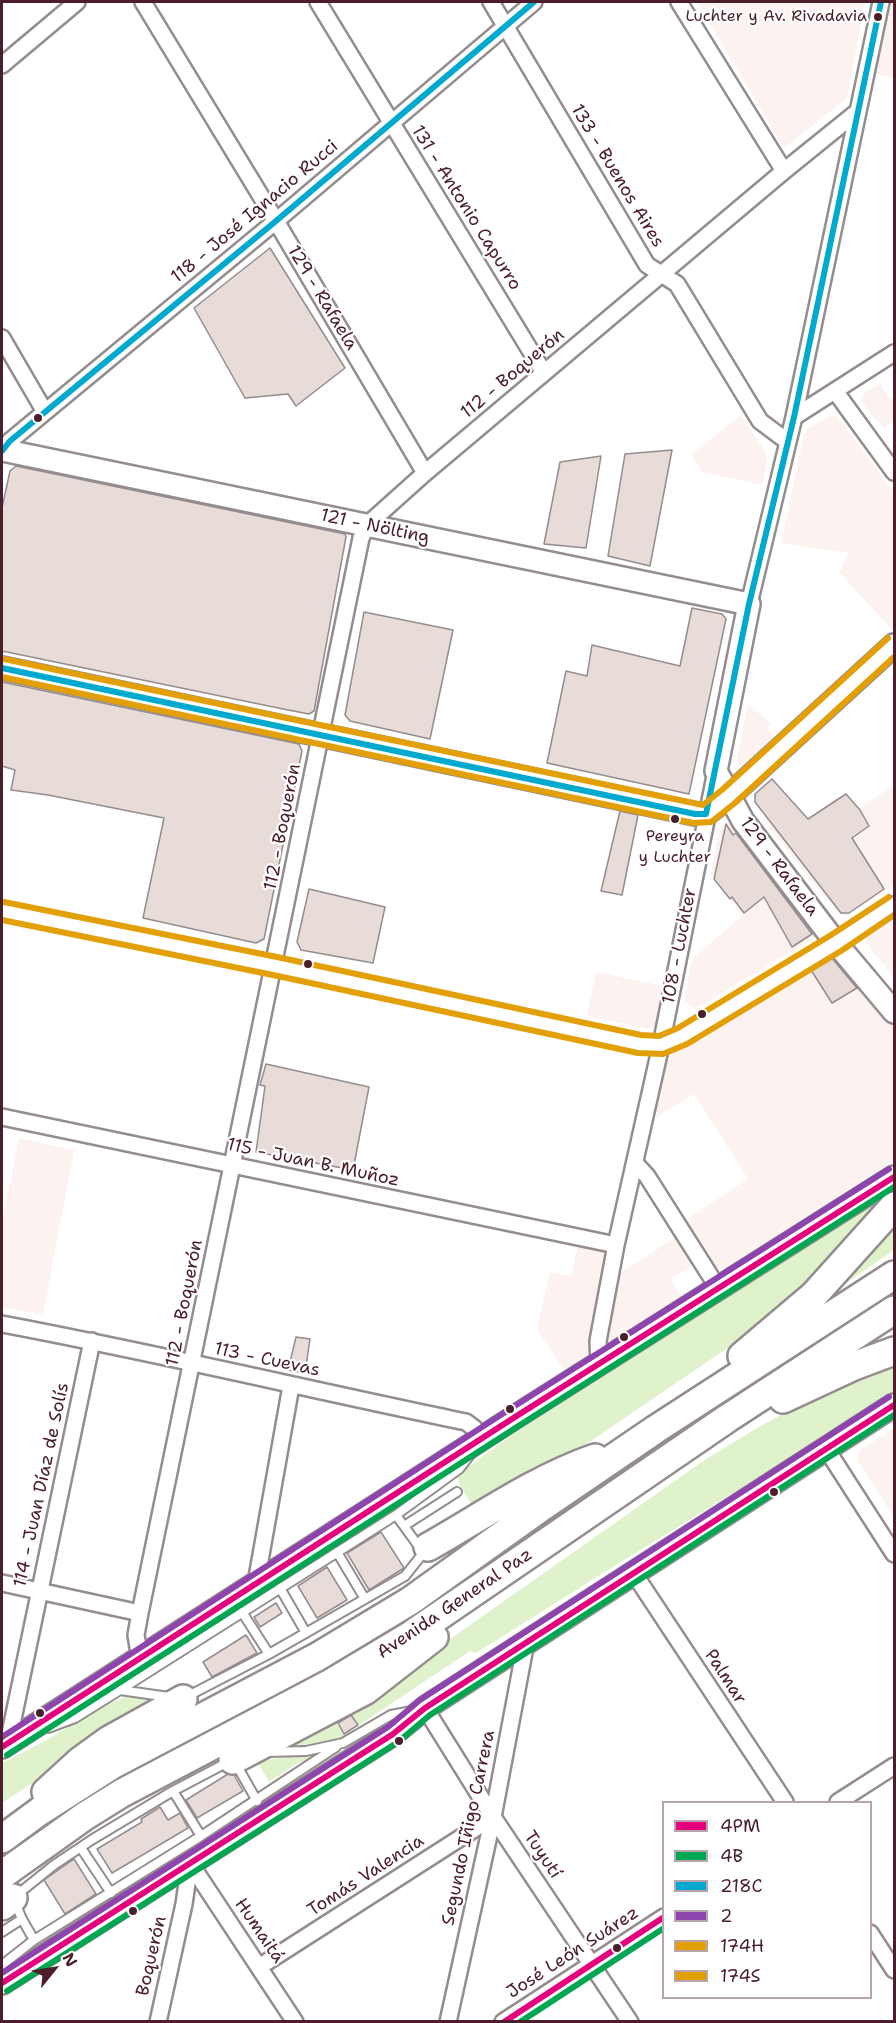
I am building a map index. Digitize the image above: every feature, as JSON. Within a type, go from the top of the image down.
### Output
[{"type":"highway","points":[[428,1547],[565,1469],[646,1436],[814,1295],[894,1206]]},
{"type":"highway","name":"Avenida General Paz","points":[[2,1839],[40,1811],[112,1765],[317,1658],[410,1601],[646,1436],[894,1275]]},
{"type":"highway","name":"Avenida General Paz","points":[[10,1899],[85,1816],[122,1793],[373,1659],[894,1310]]},
{"type":"highway","points":[[655,1468],[801,1390],[894,1351]]},
{"type":"highway","points":[[233,1760],[366,1690],[420,1649],[536,1549]]},
{"type":"highway","points":[[2,1830],[80,1761],[109,1740],[183,1699]]},
{"type":"street","points":[[4,56],[77,2]]},
{"type":"street","name":"129 - Rafaela","points":[[143,2],[425,473]]},
{"type":"street","name":"131 - Antonio Capurro","points":[[318,2],[544,373]]},
{"type":"street","name":"133 - Buenos Aires","points":[[491,2],[647,265],[677,284],[760,421],[788,442]]},
{"type":"street","name":"118 - José Ignacio Rucci","points":[[2,450],[534,2]]},
{"type":"street","points":[[679,2],[784,171]]},
{"type":"street","name":"108 - Luchter","points":[[599,1364],[598,1341],[616,1245],[661,1045],[749,604],[794,417],[881,2]]},
{"type":"street","name":"112 - Boquerón","points":[[140,1659],[136,1635],[140,1613],[362,538],[367,525],[425,473],[857,112]]},
{"type":"street","points":[[2,338],[45,412]]},
{"type":"street","points":[[794,417],[894,353]]},
{"type":"street","points":[[835,391],[894,472]]},
{"type":"street","name":"121 - Nölting","points":[[2,450],[749,604]]},
{"type":"street","points":[[2,668],[694,814],[706,814],[729,796],[894,645]]},
{"type":"street","name":"129 - Rafaela","points":[[716,771],[743,821],[836,943],[894,1012]]},
{"type":"street","points":[[2,911],[275,966],[640,1044],[661,1045],[682,1036],[836,943],[894,905]]},
{"type":"street","name":"115 - Juan B. Muñoz","points":[[2,1117],[616,1245]]},
{"type":"street","points":[[635,1163],[647,1176],[718,1288]]},
{"type":"street","points":[[5,1745],[894,1177]]},
{"type":"street","name":"113 - Cuevas","points":[[2,1324],[92,1341],[291,1386],[466,1422],[482,1439]]},
{"type":"street","name":"114 - Juan Díaz de Solís","points":[[5,1745],[92,1341]]},
{"type":"street","points":[[256,1583],[291,1386]]},
{"type":"street","points":[[2,1983],[393,1734],[425,1708],[894,1406]]},
{"type":"street","points":[[827,1450],[893,1549]]},
{"type":"street","name":"Palmar","points":[[633,1572],[784,1801]]},
{"type":"street","points":[[2,1584],[140,1613]]},
{"type":"street","name":"Segundo Iñigo Carrera","points":[[448,2022],[493,1817],[526,1642]]},
{"type":"street","name":"Tuyutí","points":[[425,1708],[493,1817],[628,2021]]},
{"type":"street","points":[[841,1801],[894,1766]]},
{"type":"street","name":"Tomás Valencia","points":[[259,1967],[493,1817]]},
{"type":"street","name":"Humaitá","points":[[190,1863],[295,2022]]},
{"type":"street","name":"Boquerón","points":[[158,2022],[184,1904],[190,1863]]},
{"type":"street","name":"José León Suárez","points":[[503,2022],[662,1918]]},
{"type":"street","points":[[872,1937],[894,1970]]},
{"type":"lane","points":[[5,1745],[75,1718],[396,1515],[459,1469],[482,1439]]},
{"type":"lane","points":[[404,1526],[457,1492]]},
{"type":"lane","points":[[120,1690],[183,1699],[269,1654],[405,1576],[428,1547],[417,1544],[396,1515]]},
{"type":"lane","points":[[337,1552],[365,1599]]},
{"type":"lane","points":[[280,1588],[306,1633]]},
{"type":"lane","points":[[242,1612],[269,1654]]},
{"type":"lane","points":[[2,1965],[34,1940],[257,1801],[343,1743],[391,1715],[425,1708]]},
{"type":"lane","points":[[2,1932],[10,1899],[54,1865],[173,1791],[233,1760],[262,1753],[313,1750],[343,1743]]},
{"type":"lane","points":[[233,1760],[257,1801]]},
{"type":"lane","points":[[173,1791],[201,1836]]},
{"type":"lane","points":[[81,1848],[111,1893]]},
{"type":"lane","points":[[10,1899],[34,1940]]},
{"type":"shaded area","points":[[697,2],[865,2],[847,98],[784,148]]},
{"type":"shaded area","points":[[882,2],[894,2],[894,78],[868,72]]},
{"type":"shaded area","points":[[880,383],[890,399],[894,397],[894,421],[883,428],[862,402],[864,393]]},
{"type":"shaded area","points":[[741,415],[765,452],[767,462],[762,485],[702,472],[691,455]]},
{"type":"shaded area","points":[[830,416],[837,416],[894,492],[893,631],[839,572],[849,553],[781,543],[804,435],[808,428]]},
{"type":"shaded area","points":[[748,704],[770,723],[767,729],[776,738],[744,766],[740,765],[737,759]]},
{"type":"shaded area","points":[[894,785],[894,885],[847,916],[839,914],[765,823],[794,804],[808,819],[838,797],[852,813]]},
{"type":"shaded area","points":[[732,823],[818,936],[695,1009],[684,1001],[692,959],[743,915],[711,874],[719,832],[725,824]]},
{"type":"shaded area","points":[[894,919],[894,978],[866,943],[868,936]]},
{"type":"shaded area","points":[[836,954],[894,1022],[894,1160],[725,1268],[714,1268],[684,1221],[748,1179],[694,1094],[656,1118],[667,1061],[673,1053],[827,956]]},
{"type":"shaded area","points":[[596,972],[664,986],[656,1025],[649,1029],[587,1016]]},
{"type":"shaded area","points":[[19,1138],[74,1150],[43,1315],[2,1307],[2,1223]]},
{"type":"shaded area","points":[[678,1236],[696,1263],[671,1279],[682,1297],[609,1343],[605,1336],[615,1276]]},
{"type":"shaded area","points":[[579,1239],[604,1244],[609,1253],[587,1356],[584,1363],[568,1376],[537,1329],[550,1272],[571,1276]]},
{"type":"shaded area","points":[[894,1428],[894,1517],[857,1460],[860,1450]]},
{"type":"green space","points":[[894,1191],[894,1194],[819,1280],[751,1332],[579,1449],[475,1510],[459,1484],[457,1475],[512,1435]]},
{"type":"green space","points":[[894,1220],[894,1250],[839,1288],[836,1284]]},
{"type":"green space","points":[[894,1361],[894,1394],[476,1653],[470,1651],[340,1738],[330,1743],[272,1748],[426,1656],[706,1459],[817,1395]]},
{"type":"green space","points":[[127,1696],[163,1701],[125,1722],[2,1803],[2,1763],[45,1741],[105,1705]]},
{"type":"green space","points":[[311,1754],[312,1758],[298,1763],[269,1782],[257,1761]]},
{"type":"building","points":[[270,248],[345,368],[296,406],[288,394],[245,398],[194,308]]},
{"type":"building","points":[[672,450],[650,566],[608,556],[625,454]]},
{"type":"building","points":[[601,456],[586,548],[544,544],[560,462]]},
{"type":"building","points":[[16,466],[345,534],[314,711],[309,714],[288,710],[2,651],[2,508],[10,471]]},
{"type":"building","points":[[692,608],[722,614],[726,619],[689,794],[547,763],[566,671],[587,676],[592,645],[680,666]]},
{"type":"building","points":[[364,612],[453,630],[430,739],[350,721],[345,715]]},
{"type":"building","points":[[2,682],[299,744],[302,751],[264,939],[256,943],[143,918],[164,818],[11,790],[15,770],[2,766]]},
{"type":"building","points":[[772,779],[808,819],[846,794],[860,810],[869,826],[852,838],[884,889],[849,913],[841,913],[755,802],[755,794]]},
{"type":"building","points":[[620,811],[638,815],[622,895],[601,891]]},
{"type":"building","points":[[726,824],[733,835],[736,833],[812,934],[792,947],[764,897],[744,913],[714,879]]},
{"type":"building","points":[[309,889],[385,907],[373,963],[301,950],[297,942]]},
{"type":"building","points":[[831,957],[857,988],[832,1003],[811,970]]},
{"type":"building","points":[[266,1064],[369,1087],[353,1170],[256,1152],[265,1086],[260,1085]]},
{"type":"building","points":[[296,1337],[310,1339],[305,1373],[288,1370]]},
{"type":"building","points":[[381,1532],[404,1568],[369,1590],[347,1553]]},
{"type":"building","points":[[327,1567],[347,1600],[317,1618],[298,1586]]},
{"type":"building","points":[[276,1603],[282,1613],[260,1627],[254,1617]]},
{"type":"building","points":[[246,1635],[257,1653],[212,1677],[203,1662]]},
{"type":"building","points":[[351,1715],[358,1725],[344,1734],[338,1723]]},
{"type":"building","points":[[228,1774],[234,1775],[243,1791],[197,1818],[186,1800]]},
{"type":"building","points":[[160,1807],[168,1820],[180,1813],[188,1828],[112,1873],[97,1849],[142,1822],[141,1819]]},
{"type":"building","points":[[74,1859],[96,1894],[65,1914],[44,1880]]},
{"type":"transit line","name":"218C","points":[[2,451],[10,441],[276,221],[534,2]]},
{"type":"transit line","name":"218C","points":[[2,668],[695,814],[706,814],[749,604],[794,417],[881,2]]},
{"type":"transit line","name":"174S","points":[[4,659],[703,805],[888,638]]},
{"type":"transit line","name":"174H","points":[[2,677],[693,823],[711,822],[735,803],[894,657]]},
{"type":"transit line","name":"174S","points":[[4,902],[277,957],[641,1035],[659,1036],[678,1028],[889,897]]},
{"type":"transit line","name":"174H","points":[[2,920],[638,1053],[663,1054],[687,1044],[841,951],[894,915]]},
{"type":"transit line","name":"2","points":[[2,1737],[510,1409],[889,1169]]},
{"type":"transit line","name":"4PM","points":[[2,1747],[515,1417],[894,1177]]},
{"type":"transit line","name":"4B","points":[[7,1755],[894,1187]]},
{"type":"transit line","name":"2","points":[[2,1973],[388,1727],[420,1700],[889,1397]]},
{"type":"transit line","name":"4PM","points":[[2,1983],[393,1734],[425,1708],[894,1405]]},
{"type":"transit line","name":"4B","points":[[7,1991],[398,1742],[430,1715],[894,1415]]},
{"type":"transit line","name":"4PM","points":[[504,2022],[662,1918]]},
{"type":"transit line","name":"4B","points":[[520,2022],[662,1929]]},
{"type":"place","name":"Luchter y Av. Rivadavia","points":[[878,17]]},
{"type":"place","name":"Pereyra y Luchter","points":[[675,819]]}]
